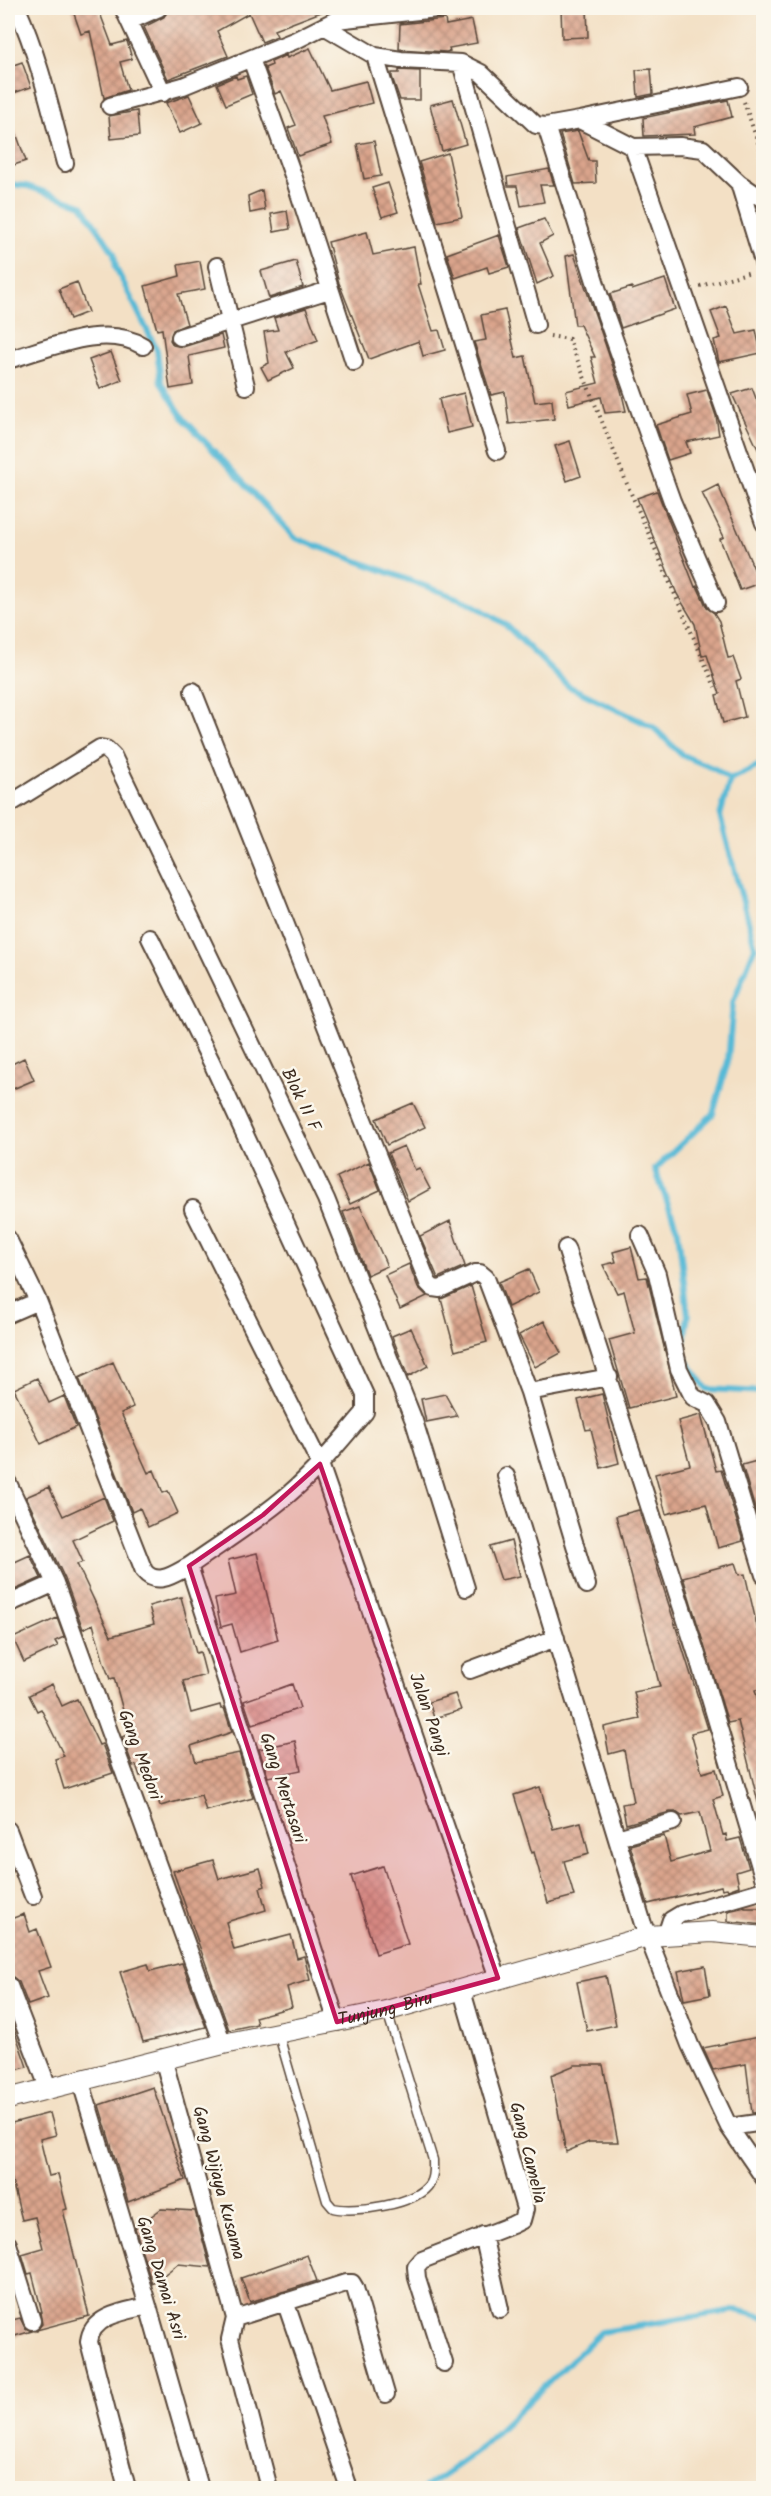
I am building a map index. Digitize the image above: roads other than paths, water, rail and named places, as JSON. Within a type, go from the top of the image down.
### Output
[{"type":"street","points":[[17,8],[26,27],[65,164]]},
{"type":"street","points":[[159,8],[127,14],[163,93]]},
{"type":"street","points":[[110,106],[163,93],[251,59],[336,20],[446,8]]},
{"type":"street","points":[[324,26],[375,56],[401,60],[461,63],[481,73],[536,125],[546,126],[580,120],[739,87]]},
{"type":"street","points":[[375,56],[497,451]]},
{"type":"street","points":[[251,59],[294,178],[354,362]]},
{"type":"street","points":[[461,63],[536,325]]},
{"type":"street","points":[[580,120],[633,147],[680,146],[703,149],[739,183],[764,200]]},
{"type":"street","points":[[546,126],[606,316],[672,501],[716,603]]},
{"type":"street","points":[[633,147],[764,523]]},
{"type":"street","points":[[739,183],[758,268]]},
{"type":"street","points":[[217,266],[246,386]]},
{"type":"street","points":[[180,337],[231,323],[329,290]]},
{"type":"street","points":[[8,360],[104,335],[135,340],[143,346]]},
{"type":"street","points":[[193,691],[428,1283],[433,1288],[440,1289],[475,1273],[486,1278],[529,1392],[587,1585]]},
{"type":"street","name":"Blok II F","points":[[8,805],[100,748],[106,749],[113,756],[326,1199],[417,1429],[466,1588]]},
{"type":"street","points":[[8,1239],[38,1301],[144,1571],[149,1577],[157,1580],[189,1566],[263,1515],[320,1464],[365,1412],[364,1395],[212,1063],[150,938]]},
{"type":"street","name":"Jalan Pangi","points":[[194,1209],[320,1464],[498,1978]]},
{"type":"street","points":[[640,1235],[657,1274],[680,1369],[693,1397],[707,1404],[718,1422],[764,1575]]},
{"type":"street","points":[[566,1248],[698,1658],[764,1880]]},
{"type":"street","points":[[8,1314],[38,1301]]},
{"type":"street","points":[[529,1392],[609,1377]]},
{"type":"street","points":[[506,1476],[617,1838],[657,1935],[690,2045],[729,2127],[764,2178]]},
{"type":"street","name":"Gang Medori","points":[[8,1484],[55,1583],[223,2044]]},
{"type":"street","name":"Gang Mertasari","points":[[189,1566],[337,2022]]},
{"type":"street","points":[[8,1604],[55,1583]]},
{"type":"street","points":[[470,1670],[556,1638]]},
{"type":"street","points":[[617,1838],[673,1822]]},
{"type":"street","points":[[8,1830],[33,1896]]},
{"type":"street","points":[[657,1935],[671,1920],[681,1914],[764,1890]]},
{"type":"street","name":"Tunjung Biru","points":[[8,2099],[223,2044],[386,2011],[657,1935],[712,1932],[764,1937]]},
{"type":"street","points":[[9,1986],[48,2087]]},
{"type":"street","name":"Gang Camelia","points":[[444,2363],[417,2278],[416,2266],[422,2259],[522,2220],[525,2209],[462,1991]]},
{"type":"street","name":"Gang Wijaya Kusama","points":[[163,2058],[235,2318]]},
{"type":"street","name":"Gang Damai Asri","points":[[80,2079],[200,2488]]},
{"type":"street","points":[[729,2127],[764,2122]]},
{"type":"street","points":[[483,2235],[500,2309]]},
{"type":"street","points":[[8,2244],[32,2320]]},
{"type":"street","points":[[268,2488],[230,2339],[235,2318],[285,2301],[352,2283],[386,2394]]},
{"type":"street","points":[[285,2301],[347,2482]]},
{"type":"street","points":[[127,2488],[88,2342],[89,2335],[98,2323],[111,2316],[148,2306]]},
{"type":"lane","points":[[278,2032],[327,2201],[333,2208],[356,2211],[418,2196],[429,2185],[434,2172],[433,2160],[386,2011]]},
{"type":"waterway","points":[[8,184],[27,186],[82,205],[114,253],[116,268],[157,350],[161,383],[184,419],[295,538],[471,603],[506,625],[568,686],[653,727],[682,755],[715,769],[730,780]]},
{"type":"waterway","points":[[764,763],[730,780],[720,816],[755,947],[733,1002],[728,1061],[713,1114],[655,1169],[678,1231],[688,1315],[682,1354],[707,1389],[764,1392]]},
{"type":"waterway","points":[[424,2488],[476,2452],[601,2332],[736,2310],[764,2317]]}]
